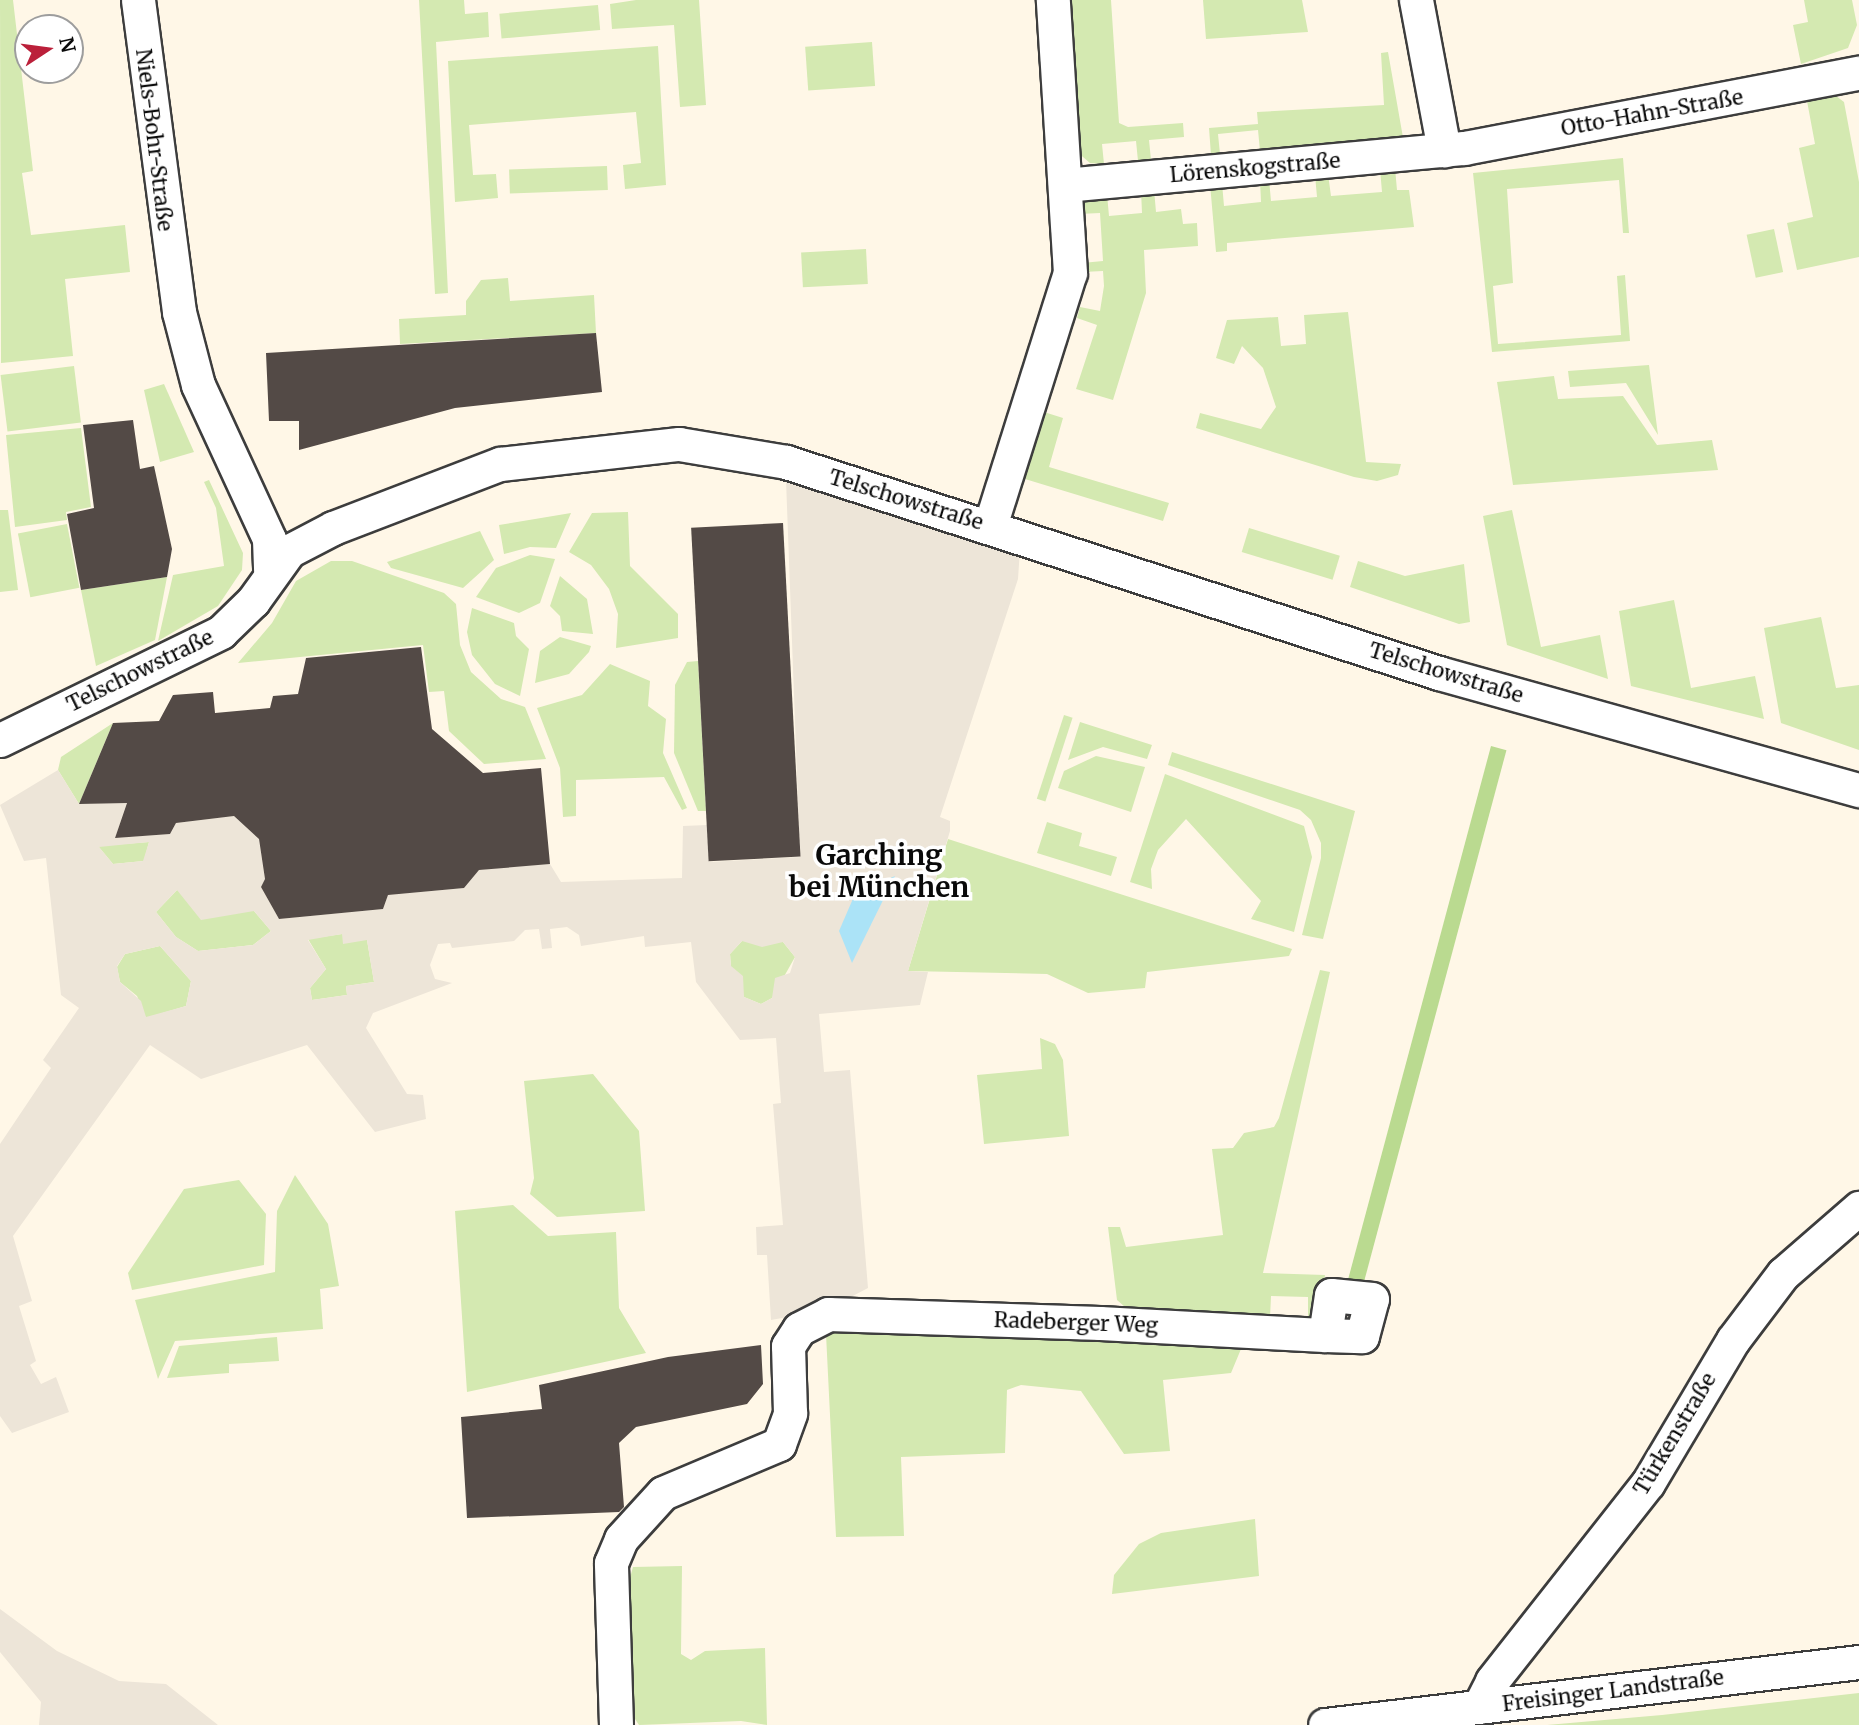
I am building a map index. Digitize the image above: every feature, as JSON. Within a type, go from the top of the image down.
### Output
[{"type":"street","name":"Niels-Bohr-Straße","points":[[138,0],[172,279],[198,385],[269,539],[270,570]]},
{"type":"street","points":[[989,526],[1068,287],[1065,185],[1053,0]]},
{"type":"street","points":[[1416,0],[1444,150]]},
{"type":"street","name":"Otto-Hahn-Straße","points":[[1444,150],[1859,73]]},
{"type":"street","name":"Lörenskogstraße","points":[[1065,185],[1444,150]]},
{"type":"street","name":"Telschowstraße","points":[[0,740],[221,632],[253,601],[270,570],[289,551],[333,528],[500,464],[644,445],[679,444],[779,461],[1451,676],[1859,790]]},
{"type":"street","name":"Türkenstraße","points":[[1479,1707],[1492,1681],[1648,1483],[1733,1340],[1783,1274],[1859,1208]]},
{"type":"street","name":"Radeberger Weg","points":[[616,1725],[611,1563],[621,1539],[663,1493],[779,1444],[790,1413],[788,1346],[799,1329],[828,1314],[1325,1335]]},
{"type":"street","name":"Freisinger Landstraße","points":[[1325,1725],[1859,1662]]},
{"type":"green space","points":[[0,0],[13,0],[14,84],[23,84],[33,171],[22,173],[31,235],[125,225],[130,272],[65,279],[73,356],[1,363]]},
{"type":"green space","points":[[419,0],[464,0],[465,14],[488,12],[489,37],[436,42],[448,293],[435,294]]},
{"type":"green space","points":[[636,0],[699,0],[706,105],[680,107],[674,25],[612,29],[610,4]]},
{"type":"green space","points":[[1067,0],[1111,0],[1119,123],[1128,127],[1183,123],[1184,137],[1149,140],[1151,160],[1138,161],[1136,141],[1102,144],[1104,164],[1090,163],[1076,151]]},
{"type":"green space","points":[[1203,0],[1302,0],[1308,32],[1206,39]]},
{"type":"green space","points":[[1804,0],[1852,0],[1857,25],[1848,48],[1801,64],[1793,25],[1808,22]]},
{"type":"green space","points":[[598,5],[600,30],[502,39],[499,14]]},
{"type":"green space","points":[[872,42],[875,86],[808,91],[805,47]]},
{"type":"green space","points":[[658,46],[666,185],[625,189],[623,165],[641,163],[636,112],[469,125],[473,175],[496,174],[498,198],[455,202],[448,61]]},
{"type":"green space","points":[[1388,52],[1405,149],[1260,151],[1258,130],[1218,134],[1220,154],[1211,155],[1209,128],[1258,124],[1257,112],[1384,105],[1381,53]]},
{"type":"green space","points":[[1836,96],[1844,102],[1859,182],[1859,257],[1797,270],[1787,223],[1813,217],[1799,148],[1815,144],[1807,101]]},
{"type":"green space","points":[[1623,158],[1629,233],[1623,233],[1619,180],[1507,189],[1513,283],[1493,286],[1498,344],[1621,335],[1617,276],[1625,275],[1630,341],[1492,352],[1473,173]]},
{"type":"green space","points":[[607,166],[608,190],[510,193],[509,169]]},
{"type":"green space","points":[[1395,168],[1397,190],[1409,190],[1414,227],[1227,243],[1227,251],[1216,252],[1210,184],[1222,183],[1224,206],[1261,202],[1260,180],[1269,179],[1271,201],[1317,197],[1315,175],[1328,174],[1331,196],[1382,192],[1380,169]]},
{"type":"green space","points":[[1154,189],[1156,212],[1181,209],[1183,224],[1197,223],[1198,246],[1144,250],[1146,293],[1113,400],[1076,389],[1097,325],[1077,318],[1080,307],[1100,311],[1104,286],[1103,271],[1083,272],[1082,263],[1103,261],[1100,213],[1079,214],[1079,200],[1107,194],[1109,216],[1142,213],[1141,191]]},
{"type":"green space","points":[[1774,229],[1783,272],[1756,278],[1747,235]]},
{"type":"green space","points":[[866,249],[868,284],[803,287],[801,252]]},
{"type":"green space","points":[[508,278],[510,301],[594,295],[596,333],[400,344],[399,319],[466,315],[466,301],[481,280]]},
{"type":"green space","points":[[1348,312],[1366,462],[1401,464],[1398,475],[1377,481],[1354,477],[1196,428],[1200,413],[1261,429],[1276,407],[1263,368],[1242,346],[1234,364],[1216,358],[1227,320],[1278,317],[1281,346],[1306,344],[1304,315]]},
{"type":"green space","points":[[1649,365],[1658,435],[1626,383],[1570,387],[1568,371]]},
{"type":"green space","points":[[74,366],[81,423],[7,432],[1,375]]},
{"type":"green space","points":[[1554,376],[1558,399],[1623,396],[1657,445],[1712,440],[1718,470],[1513,485],[1497,382]]},
{"type":"green space","points":[[164,384],[194,452],[160,462],[144,390]]},
{"type":"green space","points":[[1044,412],[1063,418],[1049,467],[1169,503],[1163,521],[1025,479]]},
{"type":"green space","points":[[81,428],[91,507],[66,512],[67,520],[15,527],[6,435]]},
{"type":"green space","points":[[209,480],[243,553],[242,570],[218,606],[158,641],[173,575],[224,566],[216,508],[204,482]]},
{"type":"green space","points":[[0,510],[8,510],[18,590],[0,592]]},
{"type":"green space","points":[[1512,510],[1541,647],[1600,635],[1608,679],[1507,645],[1483,516]]},
{"type":"green space","points":[[628,512],[630,566],[678,614],[678,638],[616,648],[618,614],[609,589],[591,565],[569,552],[592,513]]},
{"type":"green space","points":[[571,513],[556,548],[530,547],[504,554],[499,525]]},
{"type":"green space","points":[[67,524],[79,588],[30,597],[18,534]]},
{"type":"green space","points":[[1249,528],[1340,556],[1333,580],[1242,552]]},
{"type":"green space","points":[[480,531],[494,560],[463,588],[391,568],[387,562]]},
{"type":"green space","points":[[530,555],[555,559],[540,603],[519,613],[476,597],[496,568]]},
{"type":"green space","points":[[331,561],[352,561],[444,593],[456,604],[460,645],[471,672],[501,699],[525,707],[546,759],[484,764],[449,731],[444,691],[429,692],[423,645],[238,663],[272,623],[296,581]]},
{"type":"green space","points":[[1358,561],[1405,576],[1464,564],[1470,622],[1459,624],[1350,587]]},
{"type":"green space","points":[[560,576],[587,599],[593,634],[562,631],[560,616],[550,606]]},
{"type":"green space","points":[[167,577],[155,640],[96,666],[81,590]]},
{"type":"green space","points":[[1674,600],[1691,688],[1755,676],[1764,719],[1631,686],[1619,611]]},
{"type":"green space","points":[[472,608],[514,623],[516,636],[529,649],[520,696],[495,684],[472,655],[467,632]]},
{"type":"green space","points":[[1821,617],[1836,688],[1859,685],[1859,750],[1781,723],[1764,628]]},
{"type":"green space","points":[[560,637],[591,646],[589,652],[569,674],[535,683],[540,651]]},
{"type":"green space","points":[[698,661],[706,811],[698,811],[674,753],[675,685],[687,662]]},
{"type":"green space","points":[[610,664],[650,681],[648,706],[666,719],[663,753],[687,808],[682,810],[664,777],[576,780],[576,816],[563,817],[560,768],[537,708],[582,695]]},
{"type":"green space","points":[[1064,715],[1073,718],[1045,801],[1037,799]]},
{"type":"green space","points":[[1080,722],[1152,745],[1147,759],[1103,747],[1068,760]]},
{"type":"green space","points":[[113,723],[79,804],[58,770],[61,757]]},
{"type":"green space","points":[[1491,746],[1506,750],[1363,1286],[1347,1282]]},
{"type":"green space","points":[[1172,752],[1355,811],[1323,939],[1302,935],[1321,858],[1321,843],[1311,820],[1300,810],[1168,765]]},
{"type":"green space","points":[[1096,756],[1145,767],[1131,812],[1058,788],[1064,771]]},
{"type":"green space","points":[[1165,774],[1304,826],[1312,857],[1294,932],[1251,919],[1261,901],[1186,819],[1158,850],[1151,869],[1152,889],[1130,882]]},
{"type":"green space","points":[[1047,822],[1082,833],[1079,846],[1117,857],[1111,876],[1037,853]]},
{"type":"green space","points":[[948,839],[1292,949],[1289,956],[1147,972],[1145,988],[1088,993],[1047,974],[908,971]]},
{"type":"green space","points":[[149,842],[144,861],[113,864],[98,846]]},
{"type":"green space","points":[[177,890],[254,911],[271,931],[253,945],[198,951],[176,937],[156,912]]},
{"type":"green space","points":[[342,934],[367,940],[374,982],[346,986],[347,995],[312,1000],[310,988],[326,969],[308,939]]},
{"type":"green space","points":[[742,941],[783,942],[795,957],[772,998],[761,1004],[744,997],[731,967],[730,954]]},
{"type":"green space","points":[[160,946],[191,981],[186,1006],[146,1018],[137,996],[120,982],[117,967],[125,954]]},
{"type":"green space","points":[[1320,970],[1330,972],[1263,1273],[1325,1275],[1318,1313],[1308,1319],[1308,1297],[1271,1296],[1270,1318],[1132,1313],[1117,1300],[1108,1227],[1120,1227],[1126,1247],[1223,1235],[1212,1149],[1233,1148],[1244,1133],[1274,1127],[1279,1118]]},
{"type":"green space","points":[[1040,1038],[1055,1044],[1063,1060],[1069,1136],[984,1144],[977,1075],[1042,1069]]},
{"type":"green space","points":[[593,1074],[639,1131],[645,1211],[557,1217],[530,1194],[534,1178],[524,1081]]},
{"type":"green space","points":[[295,1175],[328,1224],[339,1286],[320,1289],[323,1329],[175,1341],[158,1379],[135,1300],[275,1272],[277,1211]]},
{"type":"green space","points":[[239,1180],[266,1214],[264,1265],[132,1290],[128,1273],[184,1189]]},
{"type":"green space","points":[[513,1205],[548,1236],[616,1232],[619,1308],[646,1353],[467,1392],[455,1211]]},
{"type":"green space","points":[[844,1328],[1241,1349],[1231,1373],[1163,1380],[1170,1451],[1124,1454],[1081,1391],[1021,1385],[1007,1390],[1005,1453],[901,1457],[904,1536],[836,1537],[826,1334]]},
{"type":"green space","points":[[277,1337],[279,1361],[229,1364],[229,1373],[167,1378],[179,1346]]},
{"type":"green space","points":[[1255,1519],[1259,1576],[1112,1594],[1114,1575],[1139,1544],[1161,1533]]},
{"type":"green space","points":[[682,1566],[681,1654],[691,1660],[705,1651],[765,1648],[767,1725],[741,1721],[639,1725],[635,1719],[628,1585],[633,1567]]},
{"type":"green space","points":[[1859,1693],[1859,1725],[1547,1725],[1662,1715]]},
{"type":"shaded area","points":[[786,480],[1020,549],[1018,579],[940,817],[950,821],[950,831],[908,971],[928,972],[920,1005],[819,1014],[824,1072],[850,1070],[868,1288],[826,1310],[771,1320],[767,1255],[757,1255],[756,1227],[783,1225],[773,1104],[781,1103],[776,1038],[740,1040],[696,982],[691,942],[645,947],[644,936],[581,946],[579,935],[567,927],[550,929],[552,948],[542,949],[539,929],[525,930],[514,941],[452,948],[450,943],[438,944],[430,965],[435,979],[452,983],[373,1013],[366,1028],[407,1094],[423,1095],[426,1119],[375,1132],[307,1045],[201,1079],[150,1045],[13,1236],[32,1301],[19,1306],[36,1361],[30,1365],[41,1384],[56,1377],[69,1412],[12,1433],[0,1416],[0,1144],[51,1068],[43,1060],[79,1008],[61,995],[46,858],[24,861],[0,805],[58,770],[79,804],[127,802],[115,838],[170,834],[176,823],[234,816],[259,839],[265,879],[261,887],[279,919],[383,909],[388,895],[464,888],[479,870],[505,867],[550,864],[561,882],[682,878],[683,826],[707,825],[709,862],[800,857]],"holes":[[[149,842],[143,861],[113,864],[99,847]],[[177,890],[201,920],[254,911],[271,931],[253,945],[198,951],[176,937],[156,912]],[[342,934],[343,944],[367,940],[374,982],[346,986],[347,995],[312,1000],[310,988],[326,969],[308,940]],[[742,941],[762,947],[783,942],[795,957],[790,973],[775,978],[772,998],[761,1004],[744,997],[743,976],[731,966],[730,954]],[[160,946],[191,981],[186,1006],[146,1017],[141,1001],[120,982],[117,966],[125,954]]]},
{"type":"shaded area","points":[[0,1609],[57,1651],[119,1681],[166,1684],[218,1725],[39,1725],[41,1702],[0,1652]]},
{"type":"water","points":[[895,876],[852,963],[839,931],[855,894]]},
{"type":"building","points":[[596,333],[602,392],[455,408],[299,450],[299,421],[269,421],[266,353]]},
{"type":"building","points":[[133,420],[140,469],[154,466],[172,549],[167,577],[81,590],[67,514],[94,508],[83,425]]},
{"type":"building","points":[[783,523],[800,857],[709,861],[691,528]]},
{"type":"building","points":[[421,647],[432,729],[483,773],[541,768],[550,864],[479,870],[464,888],[388,895],[383,909],[279,919],[261,887],[265,879],[259,839],[234,816],[176,823],[170,834],[115,838],[127,803],[79,804],[113,723],[159,721],[173,695],[213,692],[215,713],[270,708],[273,696],[298,694],[306,658]]},
{"type":"building","points":[[761,1345],[763,1384],[747,1404],[636,1427],[619,1443],[624,1507],[619,1512],[467,1518],[461,1417],[542,1409],[539,1385],[668,1357]]},
{"type":"district","name":"Garching bei München","points":[[879,871]]}]
